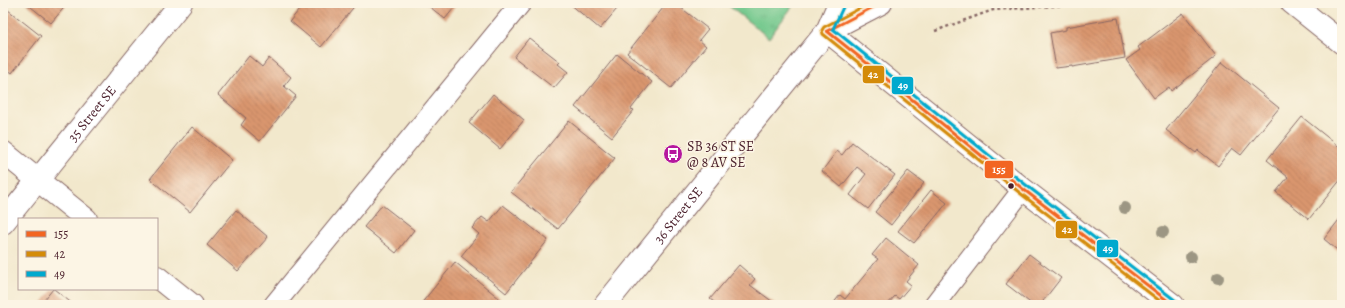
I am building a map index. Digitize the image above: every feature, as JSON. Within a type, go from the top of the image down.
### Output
[{"type":"street","name":"35 Street SE","points":[[3,223],[181,3]]},
{"type":"street","name":"36 Street SE","points":[[605,305],[828,31],[839,3]]},
{"type":"street","name":"36 Street SE","points":[[828,31],[881,3]]},
{"type":"street","points":[[1292,3],[1342,43]]},
{"type":"street","points":[[828,31],[1023,189],[1173,305]]},
{"type":"street","points":[[3,152],[85,218]]},
{"type":"street","points":[[158,278],[192,305]]},
{"type":"lane","points":[[274,305],[520,3]]},
{"type":"lane","points":[[934,305],[1023,189]]},
{"type":"path","points":[[935,31],[993,10],[1097,3]]},
{"type":"green space","points":[[725,3],[795,3],[769,38]]},
{"type":"building","points":[[26,3],[68,3],[51,23]]},
{"type":"building","points":[[300,3],[357,3],[321,47],[290,21],[303,5]]},
{"type":"building","points":[[425,3],[458,3],[445,19]]},
{"type":"building","points":[[569,3],[622,3],[600,29]]},
{"type":"building","points":[[667,3],[675,3],[708,29],[699,40],[706,46],[671,88],[627,53]]},
{"type":"building","points":[[3,6],[41,36],[12,73],[3,66]]},
{"type":"building","points":[[1183,13],[1216,56],[1171,91],[1169,87],[1154,98],[1126,60],[1140,50],[1138,47]]},
{"type":"building","points":[[1118,18],[1125,58],[1072,67],[1056,68],[1050,33],[1066,30],[1066,27]]},
{"type":"building","points":[[529,38],[560,62],[558,64],[568,72],[554,88],[514,57]]},
{"type":"building","points":[[617,54],[652,82],[631,109],[634,110],[612,137],[575,107]]},
{"type":"building","points":[[249,56],[262,67],[269,58],[291,77],[284,86],[296,96],[260,141],[241,125],[246,118],[218,95]]},
{"type":"building","points":[[1222,62],[1279,108],[1241,155],[1232,148],[1218,166],[1198,150],[1196,153],[1166,130]]},
{"type":"building","points":[[493,94],[524,120],[500,149],[469,123]]},
{"type":"building","points":[[1302,117],[1342,149],[1342,178],[1309,219],[1276,192],[1288,177],[1267,160]]},
{"type":"building","points":[[569,121],[615,158],[558,229],[511,192]]},
{"type":"building","points":[[192,127],[232,160],[190,212],[150,179]]},
{"type":"building","points":[[852,142],[895,175],[868,209],[850,195],[866,174],[857,167],[841,187],[822,171],[837,151],[842,155]]},
{"type":"building","points":[[908,171],[924,183],[891,225],[875,212]]},
{"type":"building","points":[[931,190],[947,203],[914,243],[898,231]]},
{"type":"building","points":[[382,205],[414,230],[396,253],[364,227]]},
{"type":"building","points":[[503,205],[548,240],[506,293],[461,256],[479,234],[472,228],[482,217],[489,222]]},
{"type":"building","points":[[236,210],[268,237],[238,271],[207,245]]},
{"type":"building","points":[[1342,216],[1342,254],[1324,239]]},
{"type":"building","points":[[886,238],[919,265],[906,281],[911,285],[899,299],[895,296],[887,305],[832,305],[840,295],[845,299],[878,259],[872,255]]},
{"type":"building","points":[[1029,254],[1061,278],[1040,305],[1033,305],[1006,284]]},
{"type":"building","points":[[455,262],[500,299],[496,305],[420,305]]},
{"type":"building","points":[[739,265],[755,279],[750,285],[777,305],[718,305],[710,299]]},
{"type":"building","points":[[52,290],[55,290],[74,305],[40,305]]},
{"type":"transit line","name":"42","points":[[870,3],[824,27],[822,30],[823,34],[1020,193],[1165,305]]},
{"type":"transit line","name":"155","points":[[827,31],[881,3]]},
{"type":"transit line","name":"49","points":[[844,5],[833,29],[1026,185],[1176,301]]},
{"type":"transit line","name":"155","points":[[827,31],[1023,189],[1173,305]]},
{"type":"place","name":"SB 36 ST SE @ 8 AV SE","points":[[673,154]]}]
